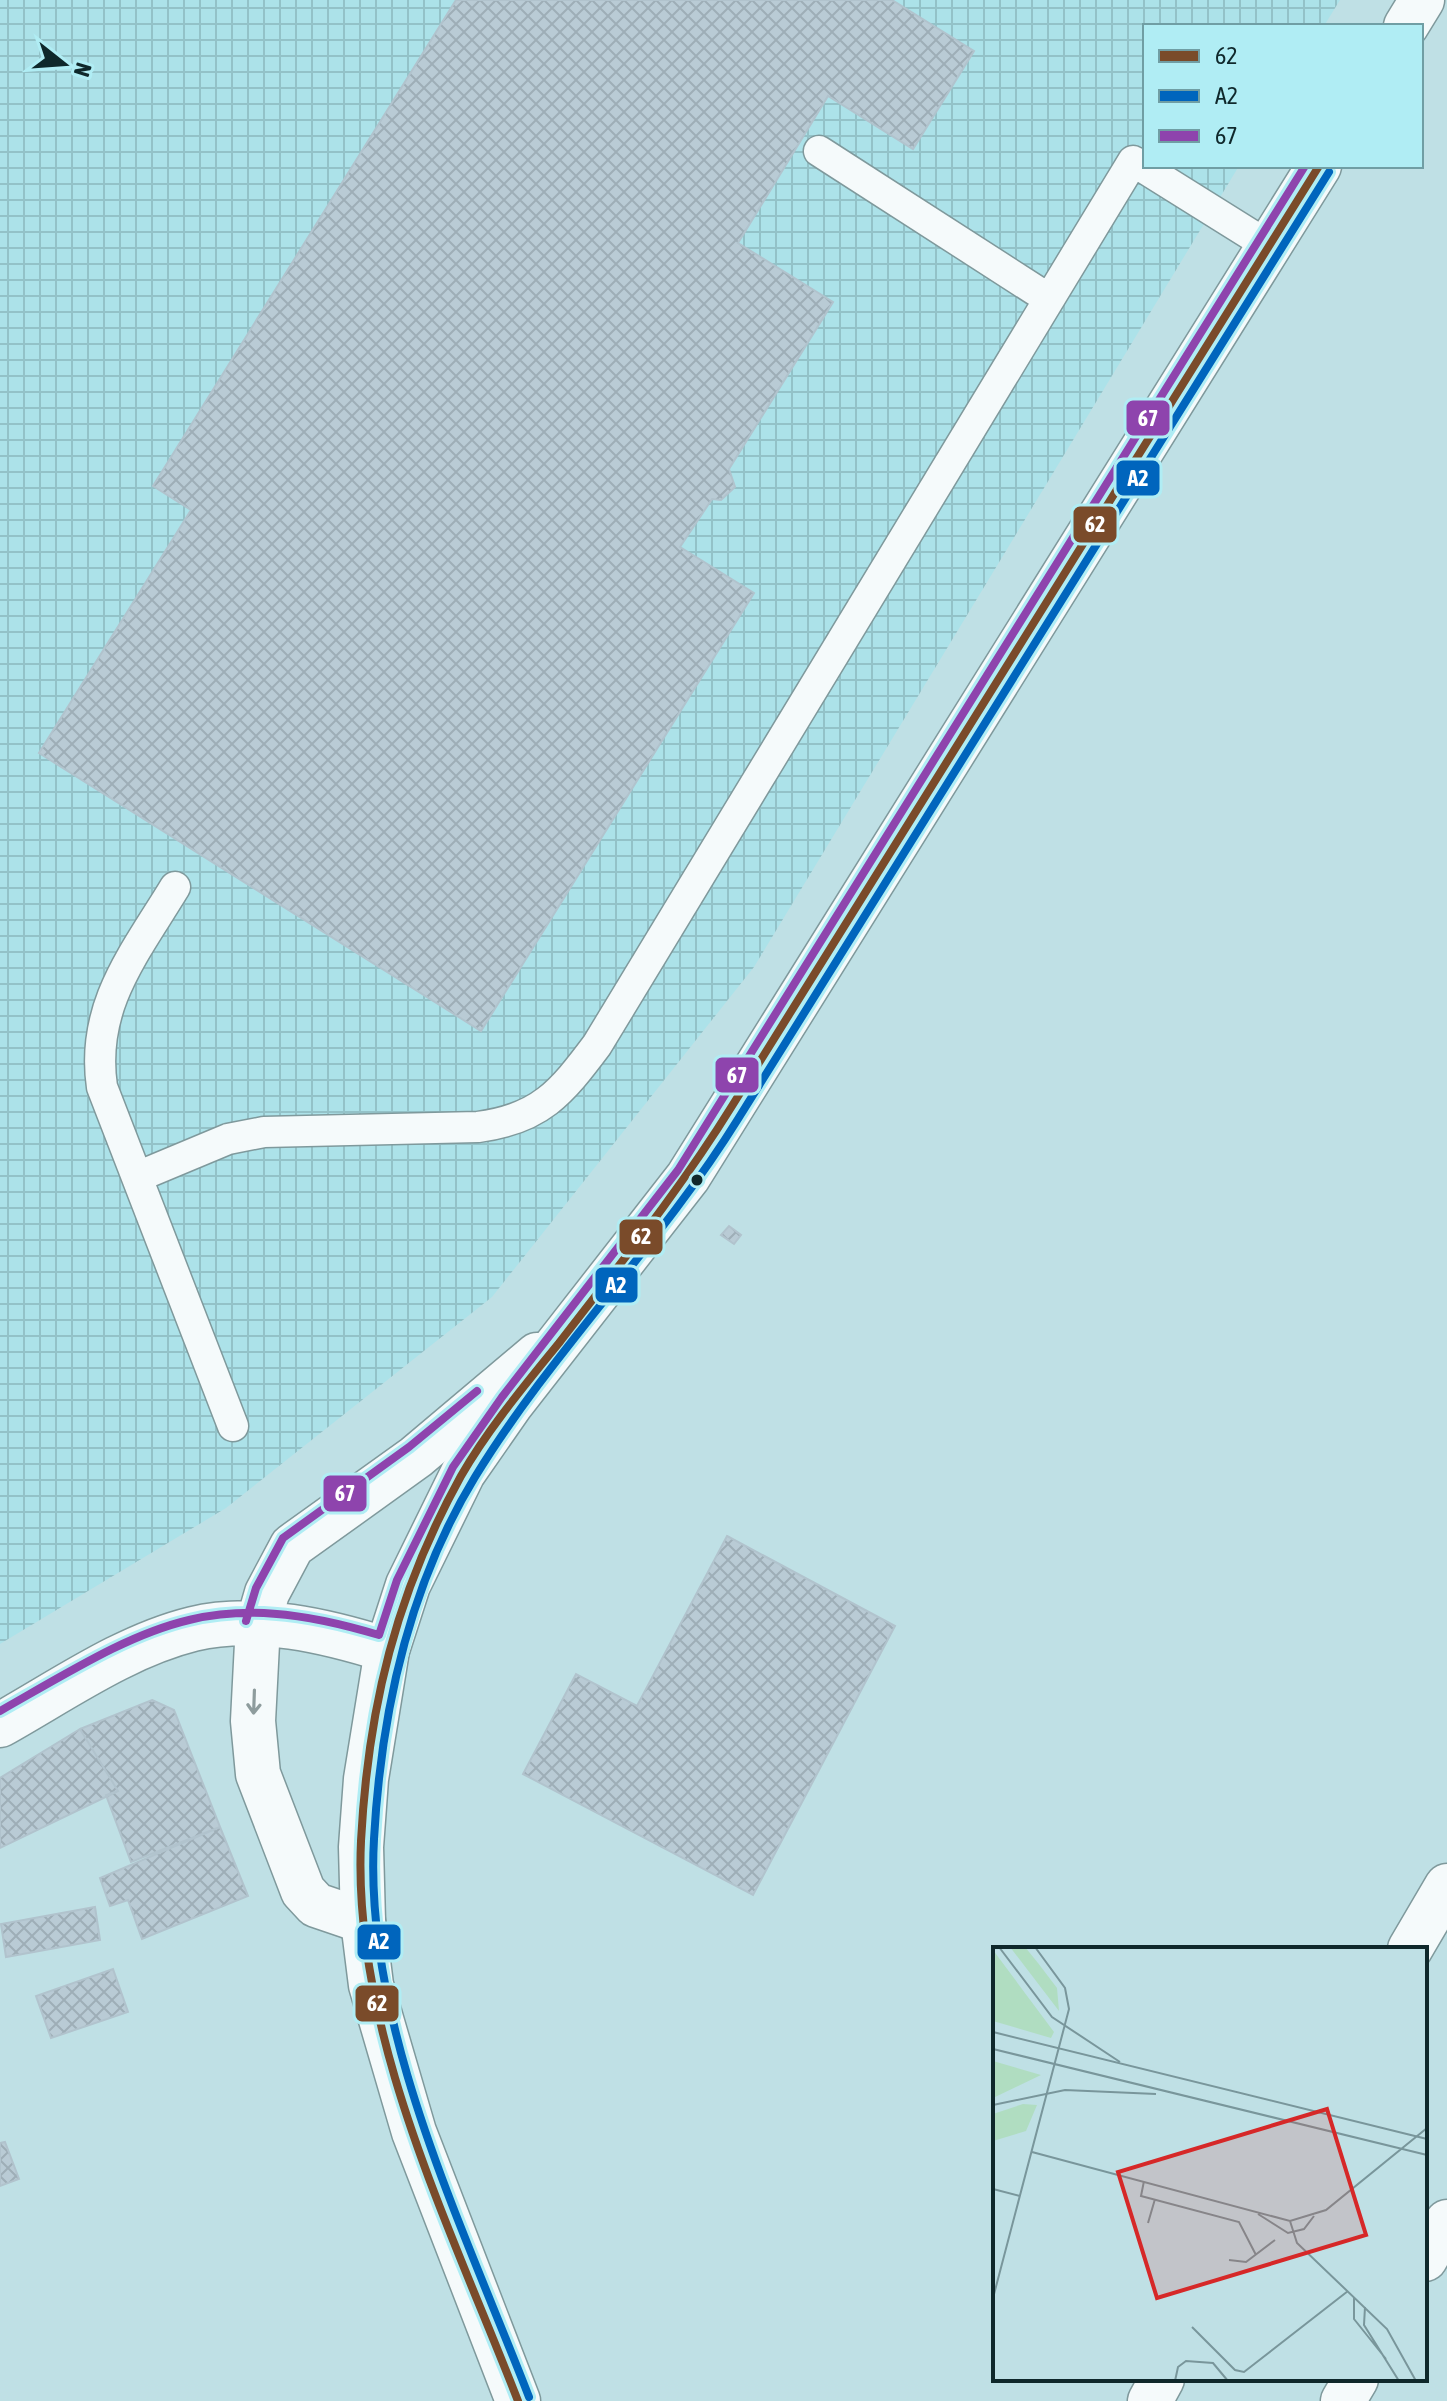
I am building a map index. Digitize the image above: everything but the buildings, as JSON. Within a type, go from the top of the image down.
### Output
[{"type":"main road","points":[[1407,24],[1422,0]]},
{"type":"main road","points":[[518,2401],[462,2260],[390,2058],[371,1985],[363,1921],[361,1847],[366,1779],[387,1650],[408,1585],[463,1473],[511,1404],[688,1177],[1318,168]]},
{"type":"main road","points":[[363,1921],[316,1905],[303,1891],[258,1774],[258,1624],[267,1593],[292,1546],[416,1457],[576,1323]]},
{"type":"main road","points":[[0,1725],[129,1653],[195,1629],[258,1624],[340,1635],[387,1650]]},
{"type":"main road","points":[[1411,1947],[1447,1886]]},
{"type":"main road","points":[[1427,2256],[1447,2222]]},
{"type":"main road","points":[[1150,2401],[1161,2381]]},
{"type":"main road","points":[[1343,2401],[1355,2381]]},
{"type":"lane","points":[[819,151],[1049,299]]},
{"type":"lane","points":[[137,1177],[228,1139],[264,1132],[478,1127],[511,1123],[543,1108],[570,1081],[597,1045],[1133,161],[1143,167]]},
{"type":"lane","points":[[1144,168],[1269,246]]},
{"type":"lane","points":[[175,887],[116,984],[103,1021],[98,1055],[102,1087],[233,1426]]},
{"type":"shaded area","points":[[0,0],[1340,0],[1325,24],[1143,24],[1143,168],[1238,168],[754,967],[492,1297],[226,1508],[0,1644]]},
{"type":"transit line","name":"67","points":[[0,1711],[97,1657],[180,1622],[222,1614],[268,1613],[319,1620],[379,1635],[397,1580],[453,1467],[502,1397],[678,1170],[1304,168]]},
{"type":"transit line","name":"62","points":[[518,2401],[411,2127],[389,2056],[372,1984],[362,1913],[361,1841],[365,1792],[379,1698],[403,1608],[438,1520],[483,1441],[648,1227],[712,1137],[1318,168]]},
{"type":"transit line","name":"A2","points":[[529,2397],[423,2124],[384,1981],[375,1909],[374,1839],[383,1744],[391,1698],[415,1606],[432,1562],[475,1477],[538,1386],[675,1210],[738,1119],[1329,172]]},
{"type":"transit line","name":"67","points":[[246,1621],[256,1588],[283,1538],[409,1447],[477,1391]]}]
